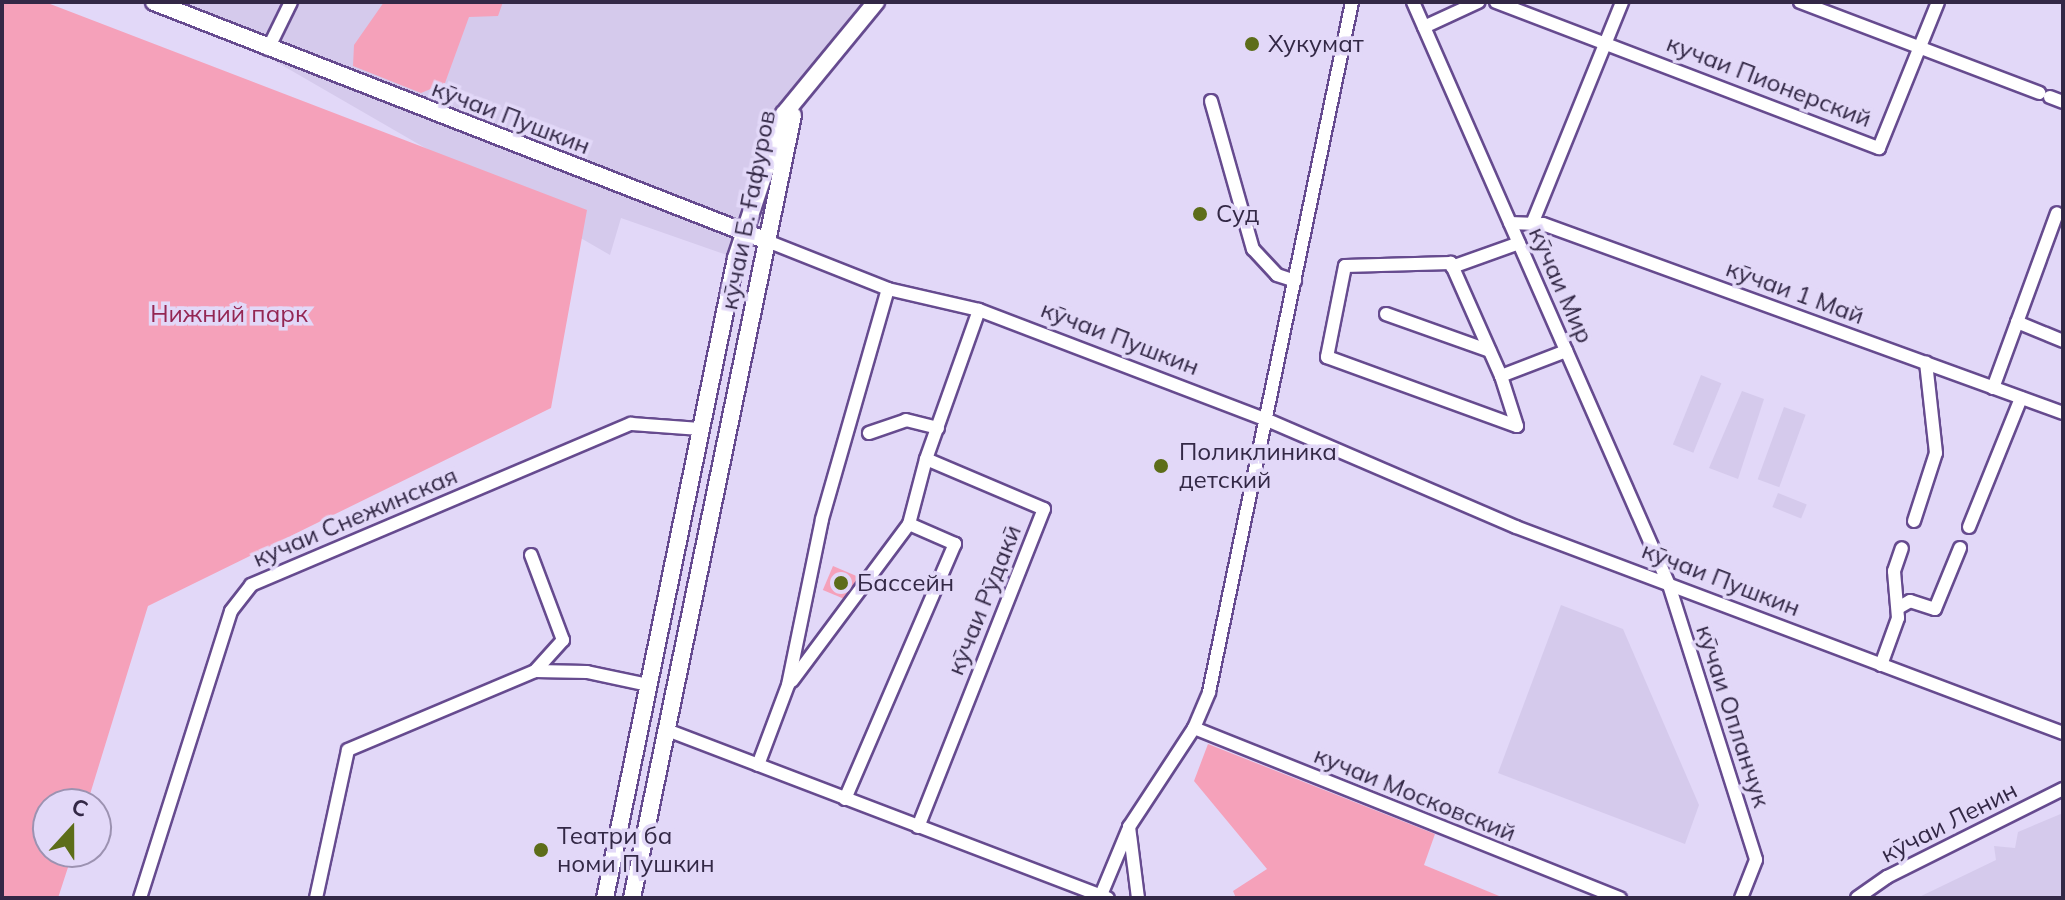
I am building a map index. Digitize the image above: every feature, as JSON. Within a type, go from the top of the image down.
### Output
[{"type":"main road","name":"кӯчаи Пушкин","points":[[154,2],[767,241]]},
{"type":"main road","points":[[794,101],[876,2]]},
{"type":"main road","name":"кӯчаи Б. Ғафуров","points":[[605,898],[701,429],[745,233],[784,114],[794,101]]},
{"type":"main road","name":"кӯчаи Б. Ғафуров","points":[[632,898],[794,101]]},
{"type":"street","points":[[268,49],[291,2]]},
{"type":"street","points":[[667,730],[1104,897],[1129,827],[1194,728],[1209,692],[1352,2]]},
{"type":"street","name":"кӯчаи Мир","points":[[1413,2],[1669,585]]},
{"type":"street","points":[[1424,27],[1478,2]]},
{"type":"street","name":"кучаи Пионерский","points":[[1496,2],[1606,41],[1879,148],[1938,2]]},
{"type":"street","points":[[1532,224],[1622,2]]},
{"type":"street","points":[[1800,2],[2063,102]]},
{"type":"street","points":[[1211,101],[1253,249],[1263,264],[1295,281]]},
{"type":"street","points":[[1993,388],[2057,213]]},
{"type":"street","name":"кӯчаи 1 Май","points":[[1510,223],[1532,224],[2063,413]]},
{"type":"street","name":"кӯчаи Пушкин","points":[[767,241],[888,289],[979,310],[1265,419],[1516,527],[2063,733]]},
{"type":"street","points":[[1452,267],[1501,376],[1517,426],[1327,357],[1345,266],[1452,267],[1519,243]]},
{"type":"street","points":[[758,765],[788,685],[822,519],[888,289]]},
{"type":"street","points":[[788,685],[909,524],[926,459],[979,310]]},
{"type":"street","points":[[1386,314],[1490,351]]},
{"type":"street","points":[[2017,322],[2063,341]]},
{"type":"street","points":[[1501,376],[1566,351]]},
{"type":"street","points":[[1914,521],[1936,453],[1926,363]]},
{"type":"street","points":[[1969,527],[2021,398]]},
{"type":"street","points":[[869,433],[906,420],[938,428]]},
{"type":"street","name":"кучаи Снежинская","points":[[140,898],[231,611],[251,585],[631,424],[701,429]]},
{"type":"street","name":"кӯчаи Рӯдакӣ","points":[[918,827],[1044,509],[926,459]]},
{"type":"street","points":[[692,472],[718,477]]},
{"type":"street","name":"кӯчаи Рӯдакӣ","points":[[845,799],[955,544],[909,524]]},
{"type":"street","points":[[1881,665],[1898,608],[1894,571],[1902,548]]},
{"type":"street","points":[[1898,608],[1910,601],[1935,609],[1960,548]]},
{"type":"street","points":[[531,555],[563,640],[535,671]]},
{"type":"street","name":"кӯчаи Опланчук","points":[[1669,585],[1756,860],[1741,898]]},
{"type":"street","points":[[316,898],[348,750],[535,671],[587,672],[648,685]]},
{"type":"street","name":"кучаи Московский","points":[[1194,728],[1620,898]]},
{"type":"street","name":"кӯчаи Ленин","points":[[1857,898],[1887,877],[2063,789]]},
{"type":"street","points":[[1129,827],[1138,898]]},
{"type":"shaded area","points":[[173,2],[883,2],[779,131],[741,260],[621,218],[610,255]]},
{"type":"shaded area","points":[[1701,375],[1721,383],[1693,453],[1673,445]]},
{"type":"shaded area","points":[[1742,391],[1764,399],[1738,479],[1709,468]]},
{"type":"shaded area","points":[[1784,407],[1806,415],[1779,487],[1758,479]]},
{"type":"shaded area","points":[[1778,493],[1807,505],[1801,519],[1772,507]]},
{"type":"shaded area","points":[[1561,605],[1623,629],[1699,805],[1685,844],[1498,773]]},
{"type":"shaded area","points":[[2063,813],[2063,898],[1917,898],[1996,860],[1994,846],[2015,848],[2018,832]]},
{"type":"green space","name":"Нижний парк","points":[[2,2],[45,2],[587,210],[551,408],[148,606],[92,788],[32,788],[32,868],[68,868],[58,898],[2,898]]},
{"type":"green space","points":[[384,2],[503,2],[498,16],[469,17],[445,83],[421,93],[353,66],[354,45]]},
{"type":"green space","name":"Бассейн","points":[[833,566],[859,577],[849,601],[823,590]]},
{"type":"green space","points":[[1208,744],[1435,834],[1424,865],[1504,898],[1236,898],[1233,891],[1267,869],[1194,781]]},
{"type":"place","name":"Хукумат","points":[[1252,44]]},
{"type":"place","name":"Суд","points":[[1200,214]]},
{"type":"place","name":"Поликлиника детский","points":[[1161,466]]},
{"type":"place","name":"Бассейн","points":[[841,583]]},
{"type":"place","name":"Театри ба номи Пушкин","points":[[541,850]]}]
